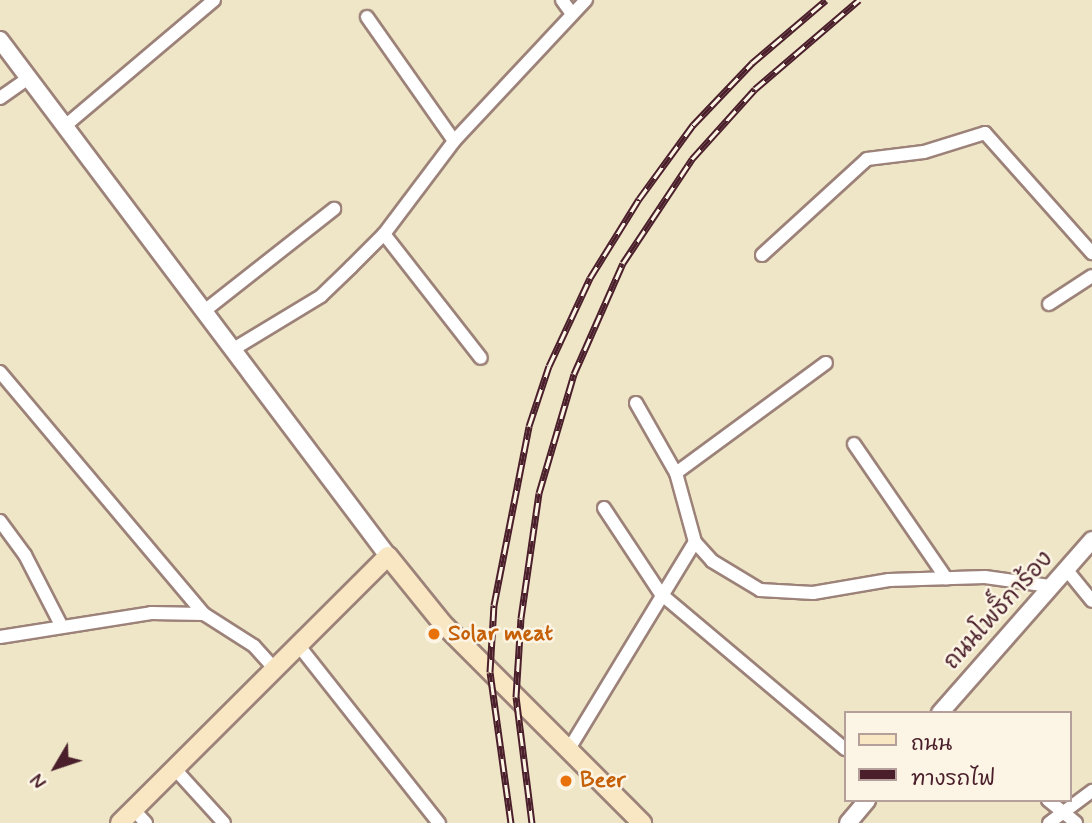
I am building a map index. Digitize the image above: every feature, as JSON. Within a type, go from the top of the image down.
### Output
[{"type":"main road","points":[[120,823],[388,556],[442,623],[642,823]]},
{"type":"street","points":[[65,126],[214,0]]},
{"type":"street","points":[[562,0],[572,14]]},
{"type":"street","points":[[232,350],[321,296],[384,234],[453,141],[586,0]]},
{"type":"street","points":[[367,17],[453,141]]},
{"type":"street","points":[[0,40],[388,556]]},
{"type":"street","points":[[0,98],[29,78]]},
{"type":"street","points":[[762,255],[867,159],[924,152],[985,133],[1092,253]]},
{"type":"street","points":[[203,312],[334,209]]},
{"type":"street","points":[[384,234],[481,358]]},
{"type":"street","points":[[1049,304],[1092,276]]},
{"type":"street","points":[[676,473],[826,363]]},
{"type":"street","points":[[0,372],[204,614],[254,646],[275,669]]},
{"type":"street","points":[[636,403],[676,473],[695,542],[712,561],[760,590],[813,593],[889,580],[985,577],[1049,586]]},
{"type":"street","points":[[854,444],[946,579]]},
{"type":"street","points":[[604,508],[661,594],[844,747]]},
{"type":"street","points":[[0,521],[25,555],[61,625]]},
{"type":"street","name":"ถนนโพธิ์การ้อง","points":[[942,711],[1092,540]]},
{"type":"street","points":[[569,748],[695,542]]},
{"type":"street","points":[[1066,569],[1092,601]]},
{"type":"street","points":[[0,637],[61,625],[151,613],[204,614]]},
{"type":"street","points":[[299,646],[439,823]]},
{"type":"street","points":[[174,768],[224,823]]},
{"type":"street","points":[[1049,823],[1092,791]]},
{"type":"street","points":[[848,823],[865,802]]},
{"type":"street","points":[[1050,802],[1076,823]]},
{"type":"street","points":[[133,809],[146,823]]},
{"type":"railway","points":[[511,823],[490,672],[494,605],[529,426],[549,366],[590,278],[639,199],[693,125],[752,63],[826,0]]},
{"type":"railway","points":[[532,823],[516,697],[521,618],[539,493],[574,374],[623,263],[692,159],[755,89],[859,0]]},
{"type":"place","name":"Solar meat","points":[[434,634]]},
{"type":"place","name":"Beer","points":[[566,781]]}]
